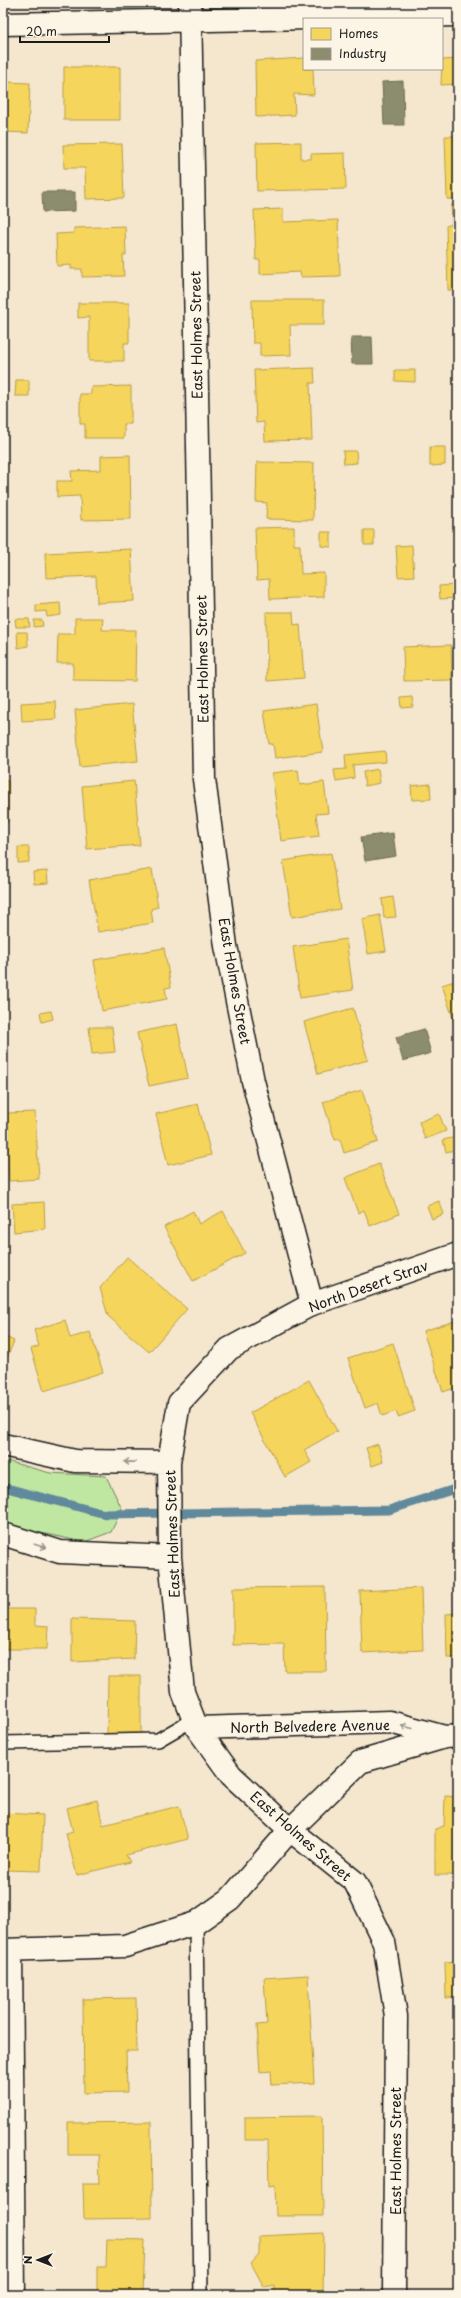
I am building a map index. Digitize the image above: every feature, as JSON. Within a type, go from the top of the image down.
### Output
[{"type":"street","points":[[3,24],[190,12],[458,14]]},
{"type":"street","name":"East Holmes Street","points":[[190,12],[204,779],[226,946],[254,1081],[312,1304]]},
{"type":"street","name":"North Desert Strav","points":[[169,1462],[179,1403],[229,1349],[312,1304],[458,1254]]},
{"type":"street","points":[[3,1445],[75,1461],[169,1462]]},
{"type":"street","name":"East Holmes Street","points":[[169,1462],[170,1558],[183,1692],[196,1724],[231,1775],[290,1830],[355,1882],[384,1942],[396,2016],[394,2295]]},
{"type":"street","points":[[3,1534],[60,1552],[170,1558]]},
{"type":"street","name":"North Belvedere Avenue","points":[[196,1724],[390,1722],[451,1736]]},
{"type":"street","name":"North Belvedere Avenue","points":[[7,1950],[126,1946],[196,1923],[230,1899],[290,1830],[360,1762],[451,1736]]},
{"type":"street","points":[[7,1950],[14,2295]]},
{"type":"lane","points":[[3,1743],[158,1740],[196,1724]]},
{"type":"lane","points":[[196,1923],[201,2295]]},
{"type":"green space","points":[[3,1460],[50,1473],[106,1476],[122,1509],[111,1532],[84,1542],[3,1525]]},
{"type":"building: Homes","points":[[303,58],[303,70],[313,70],[314,95],[294,94],[295,115],[256,117],[255,61]]},
{"type":"building: Homes","points":[[458,59],[458,84],[441,85],[443,60]]},
{"type":"building: Homes","points":[[64,67],[120,67],[120,120],[64,120]]},
{"type":"building: Homes","points":[[6,82],[30,83],[28,133],[4,132]]},
{"type":"building: Homes","points":[[445,136],[458,136],[458,199],[447,199]]},
{"type":"building: Homes","points":[[301,142],[301,159],[311,159],[311,154],[345,153],[346,189],[257,191],[256,143]]},
{"type":"building: Homes","points":[[122,144],[124,198],[86,199],[85,168],[64,168],[63,145]]},
{"type":"building: Homes","points":[[451,205],[458,205],[458,290],[448,290],[446,226],[452,224]]},
{"type":"building: Homes","points":[[283,209],[283,222],[338,220],[340,276],[301,277],[300,272],[260,274],[260,260],[256,260],[254,210]]},
{"type":"building: Homes","points":[[125,226],[126,255],[123,255],[124,276],[82,277],[82,269],[71,269],[71,265],[57,266],[56,234],[74,233],[74,228]]},
{"type":"building: Homes","points":[[252,300],[324,300],[324,325],[290,325],[291,355],[260,356],[260,343],[253,343]]},
{"type":"building: Homes","points":[[78,303],[129,303],[129,343],[124,343],[124,361],[89,361],[89,317],[78,318]]},
{"type":"building: Homes","points":[[455,309],[458,309],[458,335],[455,335]]},
{"type":"building: Homes","points":[[314,368],[315,383],[310,383],[312,440],[265,441],[264,422],[256,423],[254,370]]},
{"type":"building: Homes","points":[[395,370],[415,370],[415,382],[395,381]]},
{"type":"building: Homes","points":[[456,379],[458,379],[458,433],[456,433]]},
{"type":"building: Homes","points":[[16,380],[29,380],[29,396],[15,396]]},
{"type":"building: Homes","points":[[131,386],[131,424],[124,424],[124,438],[85,438],[85,424],[80,424],[80,394],[91,394],[91,387]]},
{"type":"building: Homes","points":[[430,447],[445,447],[445,465],[430,466]]},
{"type":"building: Homes","points":[[343,451],[356,451],[357,463],[344,464]]},
{"type":"building: Homes","points":[[130,455],[131,519],[81,520],[80,496],[57,497],[57,481],[72,481],[71,471],[101,470],[101,456]]},
{"type":"building: Homes","points":[[257,462],[314,463],[313,520],[266,519],[267,503],[256,502]]},
{"type":"building: Homes","points":[[294,527],[294,545],[300,545],[301,574],[324,573],[324,597],[270,599],[269,579],[257,580],[255,528]]},
{"type":"building: Homes","points":[[364,530],[374,530],[374,545],[364,545]]},
{"type":"building: Homes","points":[[321,532],[331,532],[331,547],[321,546]]},
{"type":"building: Homes","points":[[412,545],[414,576],[398,577],[396,546]]},
{"type":"building: Homes","points":[[454,545],[458,545],[458,575],[455,575]]},
{"type":"building: Homes","points":[[131,549],[134,601],[97,603],[96,576],[46,578],[45,553]]},
{"type":"building: Homes","points":[[455,585],[456,598],[440,599],[439,586]]},
{"type":"building: Homes","points":[[60,603],[61,615],[47,617],[46,611],[36,612],[36,605]]},
{"type":"building: Homes","points":[[266,612],[293,612],[294,625],[300,624],[304,678],[267,681]]},
{"type":"building: Homes","points":[[75,618],[103,618],[102,630],[136,630],[135,681],[73,680],[73,663],[57,663],[58,634],[75,634]]},
{"type":"building: Homes","points":[[15,619],[29,619],[30,627],[16,627]]},
{"type":"building: Homes","points":[[34,620],[42,620],[43,626],[34,627]]},
{"type":"building: Homes","points":[[17,632],[27,632],[28,646],[18,648]]},
{"type":"building: Homes","points":[[451,645],[452,680],[404,681],[403,647]]},
{"type":"building: Homes","points":[[412,697],[413,707],[402,708],[401,698]]},
{"type":"building: Homes","points":[[55,701],[56,719],[22,721],[21,703]]},
{"type":"building: Homes","points":[[132,704],[138,761],[80,767],[75,710]]},
{"type":"building: Homes","points":[[316,704],[323,752],[275,758],[273,744],[269,744],[264,711]]},
{"type":"building: Homes","points":[[385,751],[386,762],[353,765],[354,778],[336,781],[334,770],[346,769],[345,755]]},
{"type":"building: Homes","points":[[378,769],[380,783],[365,786],[363,772]]},
{"type":"building: Homes","points":[[298,770],[300,785],[324,782],[328,813],[316,814],[319,836],[281,841],[272,773]]},
{"type":"building: Homes","points":[[3,781],[8,781],[8,822],[3,822]]},
{"type":"building: Homes","points":[[134,781],[140,845],[87,849],[82,786]]},
{"type":"building: Homes","points":[[430,784],[431,799],[412,800],[411,786]]},
{"type":"building: Homes","points":[[18,847],[29,847],[29,862],[18,863]]},
{"type":"building: Homes","points":[[331,853],[340,909],[292,917],[283,861]]},
{"type":"building: Homes","points":[[152,869],[158,907],[151,909],[153,923],[98,932],[89,880]]},
{"type":"building: Homes","points":[[47,871],[48,883],[34,884],[33,872]]},
{"type":"building: Homes","points":[[393,897],[396,917],[384,918],[382,899]]},
{"type":"building: Homes","points":[[380,915],[386,951],[368,954],[362,919]]},
{"type":"building: Homes","points":[[346,939],[353,990],[300,998],[293,947]]},
{"type":"building: Homes","points":[[164,948],[171,987],[165,988],[167,999],[102,1011],[94,960]]},
{"type":"building: Homes","points":[[458,980],[458,1033],[442,985]]},
{"type":"building: Homes","points":[[353,1008],[368,1060],[318,1074],[304,1022]]},
{"type":"building: Homes","points":[[51,1011],[53,1019],[42,1022],[40,1013]]},
{"type":"building: Homes","points":[[177,1024],[188,1078],[149,1086],[137,1033]]},
{"type":"building: Homes","points":[[89,1027],[112,1027],[115,1052],[92,1054]]},
{"type":"building: Homes","points":[[362,1090],[378,1142],[344,1153],[340,1139],[335,1140],[323,1102]]},
{"type":"building: Homes","points":[[198,1104],[211,1155],[168,1165],[156,1114]]},
{"type":"building: Homes","points":[[35,1112],[39,1179],[9,1181],[7,1113]]},
{"type":"building: Homes","points":[[439,1114],[446,1131],[425,1139],[419,1122]]},
{"type":"building: Homes","points":[[456,1137],[458,1149],[446,1152],[443,1140]]},
{"type":"building: Homes","points":[[379,1164],[399,1214],[370,1226],[364,1210],[358,1213],[345,1178]]},
{"type":"building: Homes","points":[[439,1201],[444,1214],[432,1219],[427,1206]]},
{"type":"building: Homes","points":[[44,1202],[45,1229],[14,1232],[12,1204]]},
{"type":"building: Homes","points":[[193,1211],[199,1224],[223,1211],[245,1253],[193,1281],[164,1227]]},
{"type":"building: Homes","points":[[127,1257],[187,1309],[149,1352],[108,1316],[100,1288]]},
{"type":"building: Homes","points":[[65,1320],[70,1338],[90,1332],[103,1372],[44,1391],[31,1349],[39,1346],[34,1330]]},
{"type":"building: Homes","points":[[458,1320],[458,1387],[443,1392],[423,1331]]},
{"type":"building: Homes","points":[[3,1336],[14,1341],[3,1368]]},
{"type":"building: Homes","points":[[393,1343],[415,1411],[398,1417],[396,1411],[382,1416],[378,1403],[365,1408],[348,1358]]},
{"type":"building: Homes","points":[[309,1380],[337,1431],[304,1450],[311,1462],[285,1477],[250,1413]]},
{"type":"building: Homes","points":[[378,1444],[383,1462],[372,1466],[366,1448]]},
{"type":"building: Homes","points":[[325,1587],[326,1671],[285,1671],[284,1644],[233,1645],[233,1588]]},
{"type":"building: Homes","points":[[421,1588],[423,1650],[362,1653],[360,1591]]},
{"type":"building: Homes","points":[[3,1609],[35,1609],[35,1625],[48,1626],[47,1649],[3,1649]]},
{"type":"building: Homes","points":[[458,1613],[458,1658],[447,1658],[446,1614]]},
{"type":"building: Homes","points":[[72,1619],[135,1621],[134,1659],[72,1662]]},
{"type":"building: Homes","points":[[108,1676],[141,1676],[141,1734],[107,1734]]},
{"type":"building: Homes","points":[[445,1796],[458,1797],[458,1875],[435,1875],[435,1829],[444,1826]]},
{"type":"building: Homes","points":[[97,1800],[103,1825],[179,1806],[188,1839],[126,1855],[130,1862],[77,1875],[66,1834],[73,1832],[67,1808]]},
{"type":"building: Homes","points":[[3,1813],[43,1815],[41,1871],[3,1870]]},
{"type":"building: Homes","points":[[458,1961],[458,1997],[446,1998],[445,1962]]},
{"type":"building: Homes","points":[[308,1975],[314,2083],[272,2085],[271,2071],[260,2072],[257,2025],[267,2024],[264,1978]]},
{"type":"building: Homes","points":[[136,1998],[137,2051],[126,2051],[127,2092],[84,2093],[83,1999]]},
{"type":"building: Homes","points":[[322,2116],[323,2216],[276,2216],[275,2185],[269,2186],[268,2140],[245,2140],[245,2117]]},
{"type":"building: Homes","points":[[151,2122],[152,2218],[84,2219],[83,2183],[100,2183],[99,2155],[68,2155],[68,2123]]},
{"type":"building: Homes","points":[[324,2233],[323,2295],[274,2295],[274,2285],[264,2287],[251,2263],[259,2254],[259,2236]]},
{"type":"building: Homes","points":[[107,2239],[145,2240],[143,2295],[97,2295],[97,2267],[106,2267]]},
{"type":"building: Homes","points":[[238,2292],[238,2295],[221,2295],[220,2293]]},
{"type":"building: Industry","points":[[403,81],[404,125],[384,125],[382,82]]},
{"type":"building: Industry","points":[[42,192],[75,192],[75,211],[43,212]]},
{"type":"building: Industry","points":[[351,337],[372,337],[373,364],[352,364]]},
{"type":"building: Industry","points":[[393,833],[396,856],[365,861],[361,837]]},
{"type":"building: Industry","points":[[424,1029],[431,1053],[403,1061],[396,1037]]},
{"type":"waterway","points":[[3,1487],[105,1514],[389,1510],[458,1488]]}]
